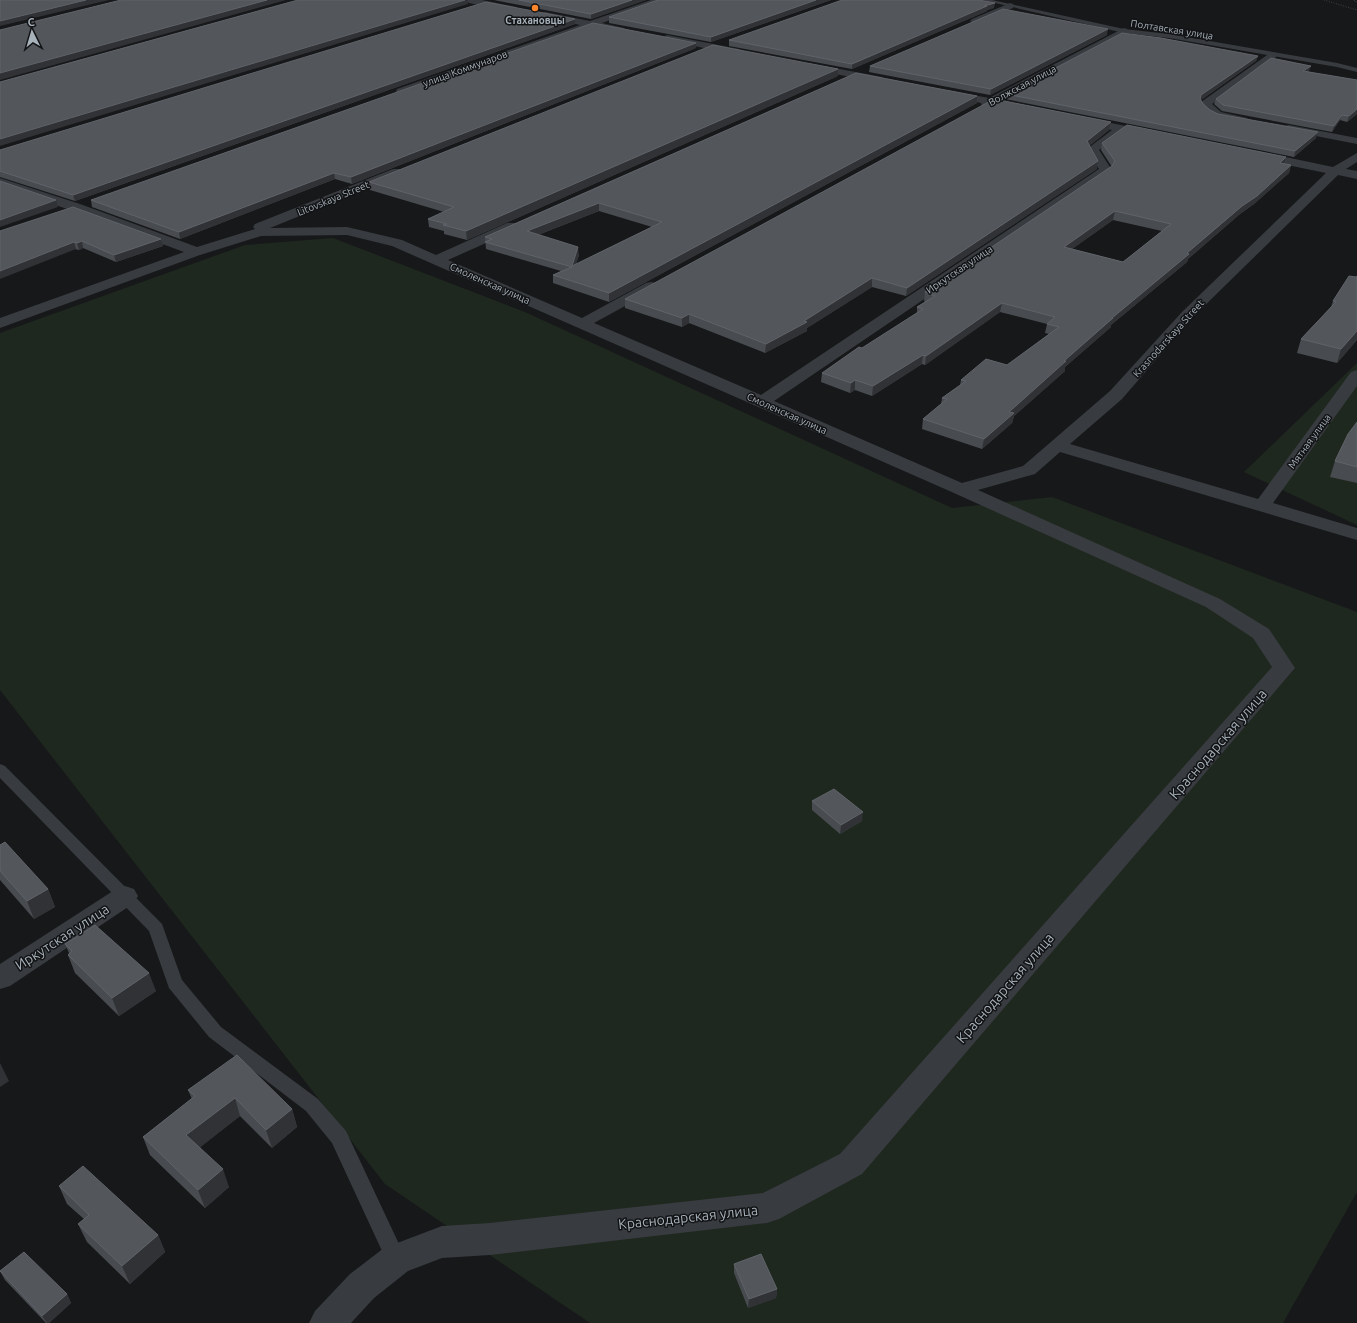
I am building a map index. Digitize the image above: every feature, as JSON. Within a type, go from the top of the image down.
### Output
[{"type":"street","points":[[469,0],[490,2],[522,10]]},
{"type":"street","name":"улица Коммунаров","points":[[388,95],[658,0]]},
{"type":"street","points":[[462,10],[490,2]]},
{"type":"street","points":[[967,25],[1010,6]]},
{"type":"street","points":[[537,13],[628,31]]},
{"type":"street","name":"Волжская улица","points":[[977,109],[1124,31]]},
{"type":"street","points":[[658,37],[751,55]]},
{"type":"street","points":[[690,56],[734,39]]},
{"type":"street","points":[[1256,122],[1217,115],[1205,104],[1273,55]]},
{"type":"street","points":[[798,64],[891,82]]},
{"type":"street","points":[[838,81],[874,65]]},
{"type":"street","points":[[937,91],[1032,110]]},
{"type":"street","points":[[1069,117],[1160,136]]},
{"type":"street","points":[[1279,126],[1357,141]]},
{"type":"street","name":"Иркутская улица","points":[[762,402],[1106,170],[1093,148],[1122,128]]},
{"type":"street","points":[[1244,153],[1357,175]]},
{"type":"street","name":"Krasnodarskaya Street","points":[[962,489],[1029,470],[1116,395],[1187,315],[1335,171],[1357,157]]},
{"type":"street","name":"Litovskaya Street","points":[[0,323],[197,252],[410,167]]},
{"type":"street","points":[[0,182],[75,207],[197,252]]},
{"type":"street","points":[[60,212],[90,202]]},
{"type":"street","points":[[437,260],[524,221]]},
{"type":"street","name":"Смоленская улица","points":[[197,252],[260,232],[347,231],[397,243],[962,489]]},
{"type":"street","points":[[582,324],[658,282]]},
{"type":"street","name":"Мятная улица","points":[[1262,506],[1357,375]]},
{"type":"street","points":[[1057,446],[1357,534]]},
{"type":"street","name":"Краснодарская улица","points":[[327,1323],[362,1286],[396,1259],[442,1242],[490,1239],[767,1208],[851,1164],[1284,668],[1261,634],[1213,603],[962,489]]},
{"type":"street","name":"Иркутская улица","points":[[0,978],[125,896]]},
{"type":"lane","name":"Полтавская улица","points":[[986,0],[1124,31],[1169,36],[1337,65],[1357,70]]},
{"type":"lane","points":[[0,769],[156,928],[175,983],[215,1032],[312,1105],[339,1137],[396,1259]]},
{"type":"path","points":[[1324,0],[1357,10]]},
{"type":"shaded area","points":[[333,238],[525,312],[952,508],[1052,497],[1357,612],[1357,1192],[1283,1323],[590,1323],[385,1184],[0,690],[0,333],[245,245]]},
{"type":"shaded area","points":[[1357,363],[1357,525],[1244,472]]},
{"type":"building","points":[[0,0],[86,0],[0,21]]},
{"type":"building","points":[[121,0],[267,0],[0,73],[0,30]]},
{"type":"building","points":[[298,0],[465,0],[0,139],[0,82]]},
{"type":"building","points":[[519,0],[632,0],[591,14]]},
{"type":"building","points":[[658,0],[816,0],[711,37],[609,17]]},
{"type":"building","points":[[842,0],[979,0],[995,3],[984,6],[987,6],[852,64],[729,40]]},
{"type":"building","points":[[486,2],[575,19],[73,195],[0,171],[0,150]]},
{"type":"building","points":[[1003,9],[1108,29],[991,89],[870,66]]},
{"type":"building","points":[[593,23],[696,43],[351,177],[334,173],[179,232],[91,200]]},
{"type":"building","points":[[1122,33],[1161,38],[1258,56],[1201,95],[1200,99],[1203,104],[1218,114],[1318,132],[1295,151],[1006,94]]},
{"type":"building","points":[[713,45],[838,69],[466,231],[443,225],[447,224],[428,219],[454,207],[369,182]]},
{"type":"building","points":[[1271,58],[1311,66],[1303,71],[1357,80],[1357,109],[1349,116],[1342,115],[1334,126],[1223,105],[1216,99]]},
{"type":"building","points":[[856,73],[977,96],[609,293],[553,275],[572,267],[485,242],[492,239],[485,237]],"holes":[[[599,203],[662,222],[572,266],[578,247],[527,231]]]},
{"type":"building","points":[[994,99],[1111,122],[1087,141],[1098,161],[907,288],[872,278],[804,321],[807,322],[766,344],[689,314],[682,318],[625,299]]},
{"type":"building","points":[[1127,125],[1286,157],[1280,163],[1291,165],[1257,196],[1242,206],[1187,253],[1189,254],[1112,318],[1009,412],[1014,413],[984,439],[923,419],[947,399],[942,398],[966,381],[961,380],[986,359],[1007,365],[1059,327],[1047,324],[1055,317],[1002,303],[926,356],[923,355],[873,386],[855,380],[851,383],[822,373],[859,347],[862,348],[923,309],[917,307],[935,296],[925,292],[1112,166],[1115,161],[1102,143]],"holes":[[[1115,211],[1171,224],[1123,262],[1064,247]]]},
{"type":"building","points":[[0,181],[56,200],[0,220]]},
{"type":"building","points":[[73,207],[161,239],[114,255],[82,241],[77,243],[74,242],[0,271],[0,231]]},
{"type":"building","points":[[1349,276],[1357,276],[1357,331],[1341,349],[1301,339],[1336,302],[1333,301]]},
{"type":"building","points":[[1357,422],[1357,467],[1335,461],[1348,434]]},
{"type":"building","points":[[834,789],[863,812],[841,825],[812,801]]},
{"type":"building","points":[[5,842],[48,889],[27,901],[0,871],[0,845]]},
{"type":"building","points":[[95,925],[149,973],[112,998],[68,955],[72,951],[65,944]]},
{"type":"building","points":[[237,1055],[292,1109],[266,1130],[235,1098],[186,1135],[223,1169],[198,1190],[143,1137],[195,1096],[188,1090]]},
{"type":"building","points":[[83,1166],[158,1235],[122,1266],[78,1224],[89,1215],[59,1186]]},
{"type":"building","points":[[24,1252],[67,1294],[42,1316],[0,1271]]},
{"type":"building","points":[[761,1254],[777,1289],[749,1299],[734,1264]]},
{"type":"place","name":"Стахановцы","points":[[535,8]]}]
